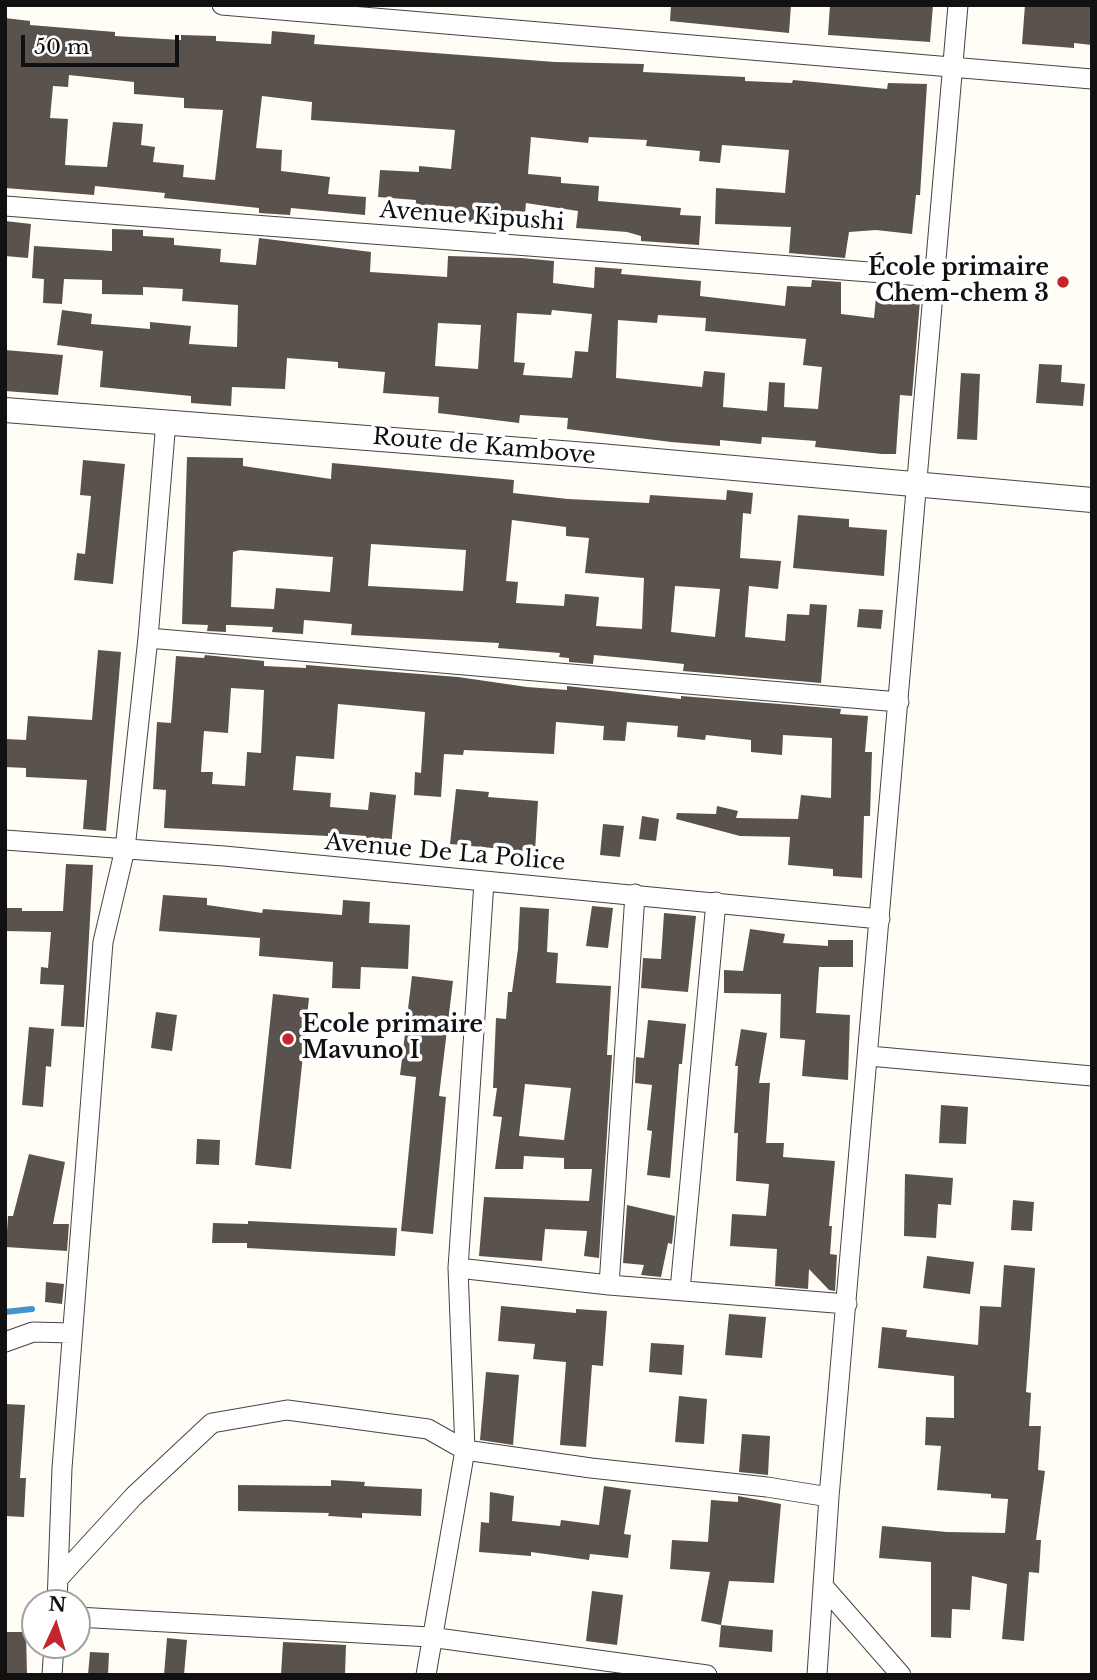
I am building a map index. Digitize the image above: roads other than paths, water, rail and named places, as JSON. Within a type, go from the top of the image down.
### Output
[{"type":"street","points":[[222,5],[1092,79]]},
{"type":"street","points":[[817,1675],[828,1497],[869,1056],[958,5]]},
{"type":"street","name":"Avenue Kipushi","points":[[5,206],[935,277]]},
{"type":"street","name":"Route de Kambove","points":[[5,410],[166,421],[1092,500]]},
{"type":"street","points":[[58,1589],[71,1333],[103,942],[125,849],[148,638],[166,421]]},
{"type":"street","points":[[148,638],[899,702]]},
{"type":"street","name":"Avenue De La Police","points":[[5,840],[635,894],[880,919]]},
{"type":"street","points":[[426,1675],[430,1637],[465,1450],[458,1268],[484,881]]},
{"type":"street","points":[[609,1285],[635,894]]},
{"type":"street","points":[[680,1290],[716,902]]},
{"type":"street","points":[[869,1056],[1092,1076]]},
{"type":"street","points":[[458,1268],[609,1285],[847,1304]]},
{"type":"street","points":[[5,1342],[33,1332],[71,1333]]},
{"type":"street","points":[[58,1579],[134,1496],[212,1423],[287,1410],[428,1429],[465,1450],[591,1468],[767,1486],[828,1497]]},
{"type":"street","points":[[824,1587],[901,1675]]},
{"type":"street","points":[[91,1618],[430,1637],[707,1675]]},
{"type":"waterway","points":[[5,1312],[32,1309]]},
{"type":"place","name":"École primaire Chem-chem 3","points":[[1063,282]]},
{"type":"place","name":"Ecole primaire Mavuno I","points":[[288,1039]]}]
